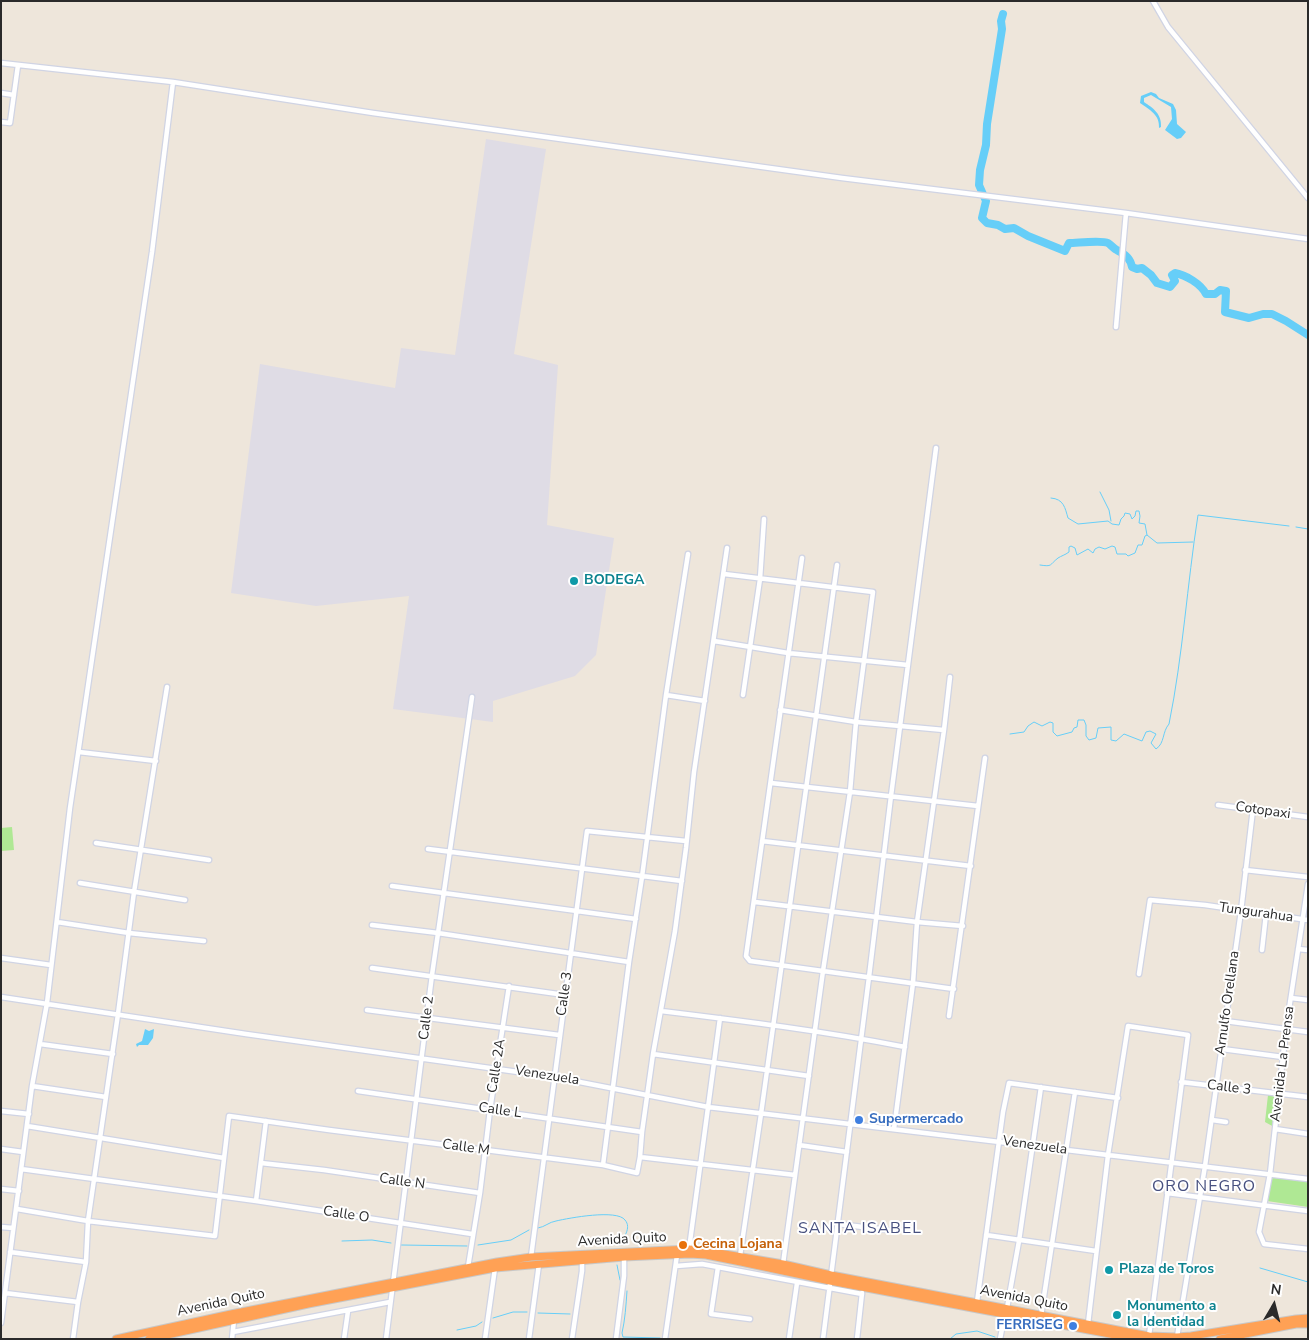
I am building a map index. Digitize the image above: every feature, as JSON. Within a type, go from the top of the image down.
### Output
[{"type":"highway","name":"Avenida Quito","points":[[150,1339],[468,1267],[531,1257],[689,1250],[740,1256],[783,1264],[830,1281],[976,1302],[1006,1311],[1136,1339]]},
{"type":"highway","name":"Avenida Quito","points":[[116,1339],[392,1284],[495,1268],[624,1257],[677,1255],[706,1255],[830,1281],[863,1290],[1041,1316],[1149,1336],[1177,1337],[1308,1318]]},
{"type":"highway","points":[[1220,1339],[1296,1324],[1308,1324]]},
{"type":"street","points":[[1153,1],[1168,27],[1308,198]]},
{"type":"street","points":[[1,63],[173,82],[372,113],[842,178],[1126,213],[1308,239]]},
{"type":"street","points":[[1,122],[10,123],[18,65]]},
{"type":"street","points":[[1,1323],[32,1086],[47,1003],[78,752],[148,281],[173,82]]},
{"type":"street","points":[[1,93],[14,95]]},
{"type":"street","points":[[1116,327],[1126,213]]},
{"type":"street","points":[[823,1339],[936,448]]},
{"type":"street","points":[[743,695],[760,579],[764,519]]},
{"type":"street","points":[[727,548],[694,772],[682,881],[653,1054],[640,1157],[795,1175]]},
{"type":"street","points":[[603,1165],[666,695],[688,554]]},
{"type":"street","points":[[802,558],[755,902],[746,952],[747,960],[750,962],[954,988]]},
{"type":"street","points":[[740,1256],[768,1070],[837,565]]},
{"type":"street","points":[[724,574],[873,592],[856,722],[850,792],[840,851],[783,1264]]},
{"type":"street","points":[[714,641],[788,653],[908,665]]},
{"type":"street","points":[[894,1129],[913,982],[917,922],[935,801],[950,677]]},
{"type":"street","points":[[73,1339],[86,1262],[88,1221],[134,892],[167,687]]},
{"type":"street","points":[[666,695],[705,701]]},
{"type":"street","name":"Calle 2","points":[[386,1339],[432,975],[472,697]]},
{"type":"street","points":[[780,710],[856,722],[944,730]]},
{"type":"street","points":[[78,752],[156,761]]},
{"type":"street","points":[[949,1016],[985,758]]},
{"type":"street","points":[[771,783],[978,806]]},
{"type":"street","name":"Cotopaxi","points":[[1218,805],[1308,817]]},
{"type":"street","name":"Arnulfo Orellana","points":[[1177,1337],[1206,1166],[1253,809]]},
{"type":"street","name":"Calle 3","points":[[531,1257],[587,831],[686,841]]},
{"type":"street","points":[[762,841],[798,847],[970,866]]},
{"type":"street","points":[[96,843],[209,860]]},
{"type":"street","points":[[428,849],[682,881]]},
{"type":"street","points":[[1245,870],[1308,878]]},
{"type":"street","points":[[80,883],[185,900]]},
{"type":"street","name":"Avenida La Prensa","points":[[1308,884],[1286,1029],[1270,1174],[1259,1232],[1264,1244],[1308,1249]]},
{"type":"street","points":[[392,886],[636,919]]},
{"type":"street","name":"Tungurahua","points":[[1140,974],[1150,900],[1205,905],[1308,920]]},
{"type":"street","points":[[755,902],[963,926]]},
{"type":"street","points":[[1262,950],[1266,914]]},
{"type":"street","points":[[56,922],[129,933],[204,941]]},
{"type":"street","points":[[372,925],[571,952],[629,962]]},
{"type":"street","points":[[1298,949],[1308,950]]},
{"type":"street","points":[[1,958],[51,965]]},
{"type":"street","points":[[372,968],[565,995]]},
{"type":"street","name":"Calle 2A","points":[[468,1267],[508,986]]},
{"type":"street","name":"Venezuela","points":[[1,997],[554,1077],[708,1107],[1066,1151],[1308,1178]]},
{"type":"street","points":[[1291,998],[1308,1000]]},
{"type":"street","points":[[367,1010],[559,1035]]},
{"type":"street","points":[[661,1011],[773,1025],[861,1038],[905,1047]]},
{"type":"street","points":[[689,1250],[720,1018]]},
{"type":"street","points":[[1225,1021],[1308,1032]]},
{"type":"street","points":[[1088,1324],[1108,1155],[1128,1026],[1188,1035],[1149,1336]]},
{"type":"street","points":[[40,1044],[112,1054]]},
{"type":"street","points":[[1222,1049],[1283,1057]]},
{"type":"street","points":[[653,1054],[809,1076]]},
{"type":"street","name":"Calle 3","points":[[1181,1082],[1308,1097]]},
{"type":"street","points":[[976,1302],[1003,1112],[1009,1083],[1118,1098]]},
{"type":"street","points":[[32,1086],[106,1097]]},
{"type":"street","points":[[1000,1339],[1019,1241],[1042,1087]]},
{"type":"street","name":"Calle L","points":[[358,1091],[642,1132]]},
{"type":"street","points":[[1041,1316],[1075,1092]]},
{"type":"street","points":[[1,1110],[29,1114]]},
{"type":"street","name":"Calle M","points":[[224,1158],[229,1116],[603,1165],[637,1173],[640,1157]]},
{"type":"street","points":[[1212,1120],[1226,1122]]},
{"type":"street","points":[[256,1201],[266,1121]]},
{"type":"street","points":[[17,1209],[88,1221],[215,1236],[220,1196],[224,1158],[27,1126]]},
{"type":"street","points":[[1275,1129],[1308,1134]]},
{"type":"street","points":[[799,1145],[847,1152]]},
{"type":"street","points":[[1,1150],[24,1152]]},
{"type":"street","name":"Calle N","points":[[261,1163],[324,1170],[480,1193]]},
{"type":"street","name":"Calle O","points":[[21,1169],[256,1201],[472,1234]]},
{"type":"street","points":[[1,1189],[19,1191]]},
{"type":"street","points":[[1167,1193],[1308,1211]]},
{"type":"street","points":[[838,1224],[888,1230]]},
{"type":"street","points":[[1,1227],[14,1228]]},
{"type":"street","points":[[986,1235],[1096,1251]]},
{"type":"street","points":[[10,1252],[86,1262]]},
{"type":"street","points":[[665,1339],[677,1255]]},
{"type":"street","points":[[616,1339],[624,1276],[624,1257]]},
{"type":"street","points":[[572,1339],[582,1260]]},
{"type":"street","points":[[529,1339],[539,1264]]},
{"type":"street","points":[[676,1266],[702,1264],[797,1283],[830,1281]]},
{"type":"street","points":[[1,1265],[8,1266]]},
{"type":"street","points":[[718,1267],[711,1314],[750,1319]]},
{"type":"street","points":[[485,1339],[495,1268]]},
{"type":"street","points":[[789,1339],[797,1283]]},
{"type":"street","points":[[857,1339],[863,1290]]},
{"type":"street","points":[[5,1293],[78,1302]]},
{"type":"street","points":[[233,1332],[390,1302]]},
{"type":"street","points":[[344,1339],[348,1311]]},
{"type":"street","points":[[232,1339],[234,1320]]},
{"type":"shaded area","points":[[486,139],[546,149],[514,354],[558,365],[547,525],[614,538],[596,655],[575,676],[493,701],[493,722],[393,709],[409,596],[316,606],[231,593],[260,364],[395,388],[401,348],[455,355]]},
{"type":"green space","points":[[12,827],[14,850],[1,851],[1,828]]},
{"type":"green space","points":[[1268,1095],[1276,1097],[1274,1127],[1265,1122]]},
{"type":"green space","points":[[1270,1177],[1308,1182],[1308,1207],[1267,1201]]},
{"type":"water","points":[[1151,92],[1173,104],[1176,110],[1177,124],[1186,132],[1181,138],[1177,139],[1165,130],[1172,119],[1171,107],[1151,95],[1144,98],[1144,102],[1154,109],[1160,118],[1161,127],[1159,128],[1156,116],[1140,103],[1141,96]]},
{"type":"water","points":[[145,1029],[149,1031],[154,1029],[153,1038],[148,1045],[139,1045],[137,1047],[136,1044],[142,1041]]},
{"type":"waterway","points":[[1003,14],[987,124],[986,145],[980,170],[979,185],[986,201],[982,218],[987,223],[998,225],[1005,229],[1014,228],[1028,236],[1065,251],[1069,243],[1108,243],[1127,257],[1132,267],[1142,268],[1157,283],[1170,287],[1175,281],[1172,275],[1175,273],[1179,274],[1197,283],[1206,294],[1215,294],[1220,290],[1226,291],[1225,312],[1249,318],[1263,314],[1272,314],[1308,335]]},
{"type":"waterway","points":[[1100,492],[1109,510],[1111,521]]},
{"type":"waterway","points":[[1051,498],[1059,500],[1065,508],[1068,518],[1078,524],[1108,521],[1119,525],[1125,513],[1130,514],[1132,519],[1136,511],[1139,511],[1139,523],[1145,524],[1147,535]]},
{"type":"waterway","points":[[1010,734],[1024,732],[1034,722],[1042,726],[1050,722],[1053,723],[1053,732],[1057,736],[1072,732],[1077,727],[1078,720],[1084,720],[1086,736],[1089,740],[1096,738],[1098,728],[1111,727],[1111,740],[1116,741],[1124,734],[1142,741],[1146,732],[1150,731],[1156,734],[1151,743],[1156,749],[1159,747],[1169,724],[1174,698],[1198,515],[1289,526]]},
{"type":"waterway","points":[[1296,527],[1308,529]]},
{"type":"waterway","points":[[1040,565],[1050,565],[1069,552],[1069,547],[1071,546],[1075,548],[1077,555],[1088,549],[1093,553],[1099,547],[1105,549],[1112,546],[1115,547],[1117,554],[1126,554],[1128,556],[1135,553],[1138,545],[1142,545],[1147,535],[1157,543],[1193,542]]},
{"type":"waterway","points":[[538,1228],[571,1218],[613,1215],[625,1220],[628,1226],[620,1245]]},
{"type":"waterway","points":[[478,1245],[511,1240],[529,1230]]},
{"type":"waterway","points":[[342,1241],[372,1240],[391,1243]]},
{"type":"waterway","points":[[401,1245],[467,1246]]},
{"type":"waterway","points":[[617,1265],[620,1280]]},
{"type":"waterway","points":[[1260,1268],[1308,1282]]},
{"type":"waterway","points":[[627,1291],[623,1337],[660,1338]]},
{"type":"waterway","points":[[493,1318],[513,1312],[527,1312]]},
{"type":"waterway","points":[[538,1313],[570,1314]]},
{"type":"waterway","points":[[457,1330],[476,1326],[482,1322]]},
{"type":"waterway","points":[[950,1339],[956,1334],[977,1331],[995,1337]]},
{"type":"place","name":"BODEGA","points":[[574,581]]},
{"type":"place","name":"Supermercado","points":[[859,1120]]},
{"type":"place","name":"Cecina Lojana","points":[[683,1245]]},
{"type":"place","name":"Plaza de Toros","points":[[1109,1270]]},
{"type":"place","name":"Monumento a la Identidad","points":[[1117,1315]]},
{"type":"place","name":"FERRISEG","points":[[1073,1326]]},
{"type":"district","name":"ORO NEGRO","points":[[1204,1187]]},
{"type":"district","name":"SANTA ISABEL","points":[[860,1229]]}]
